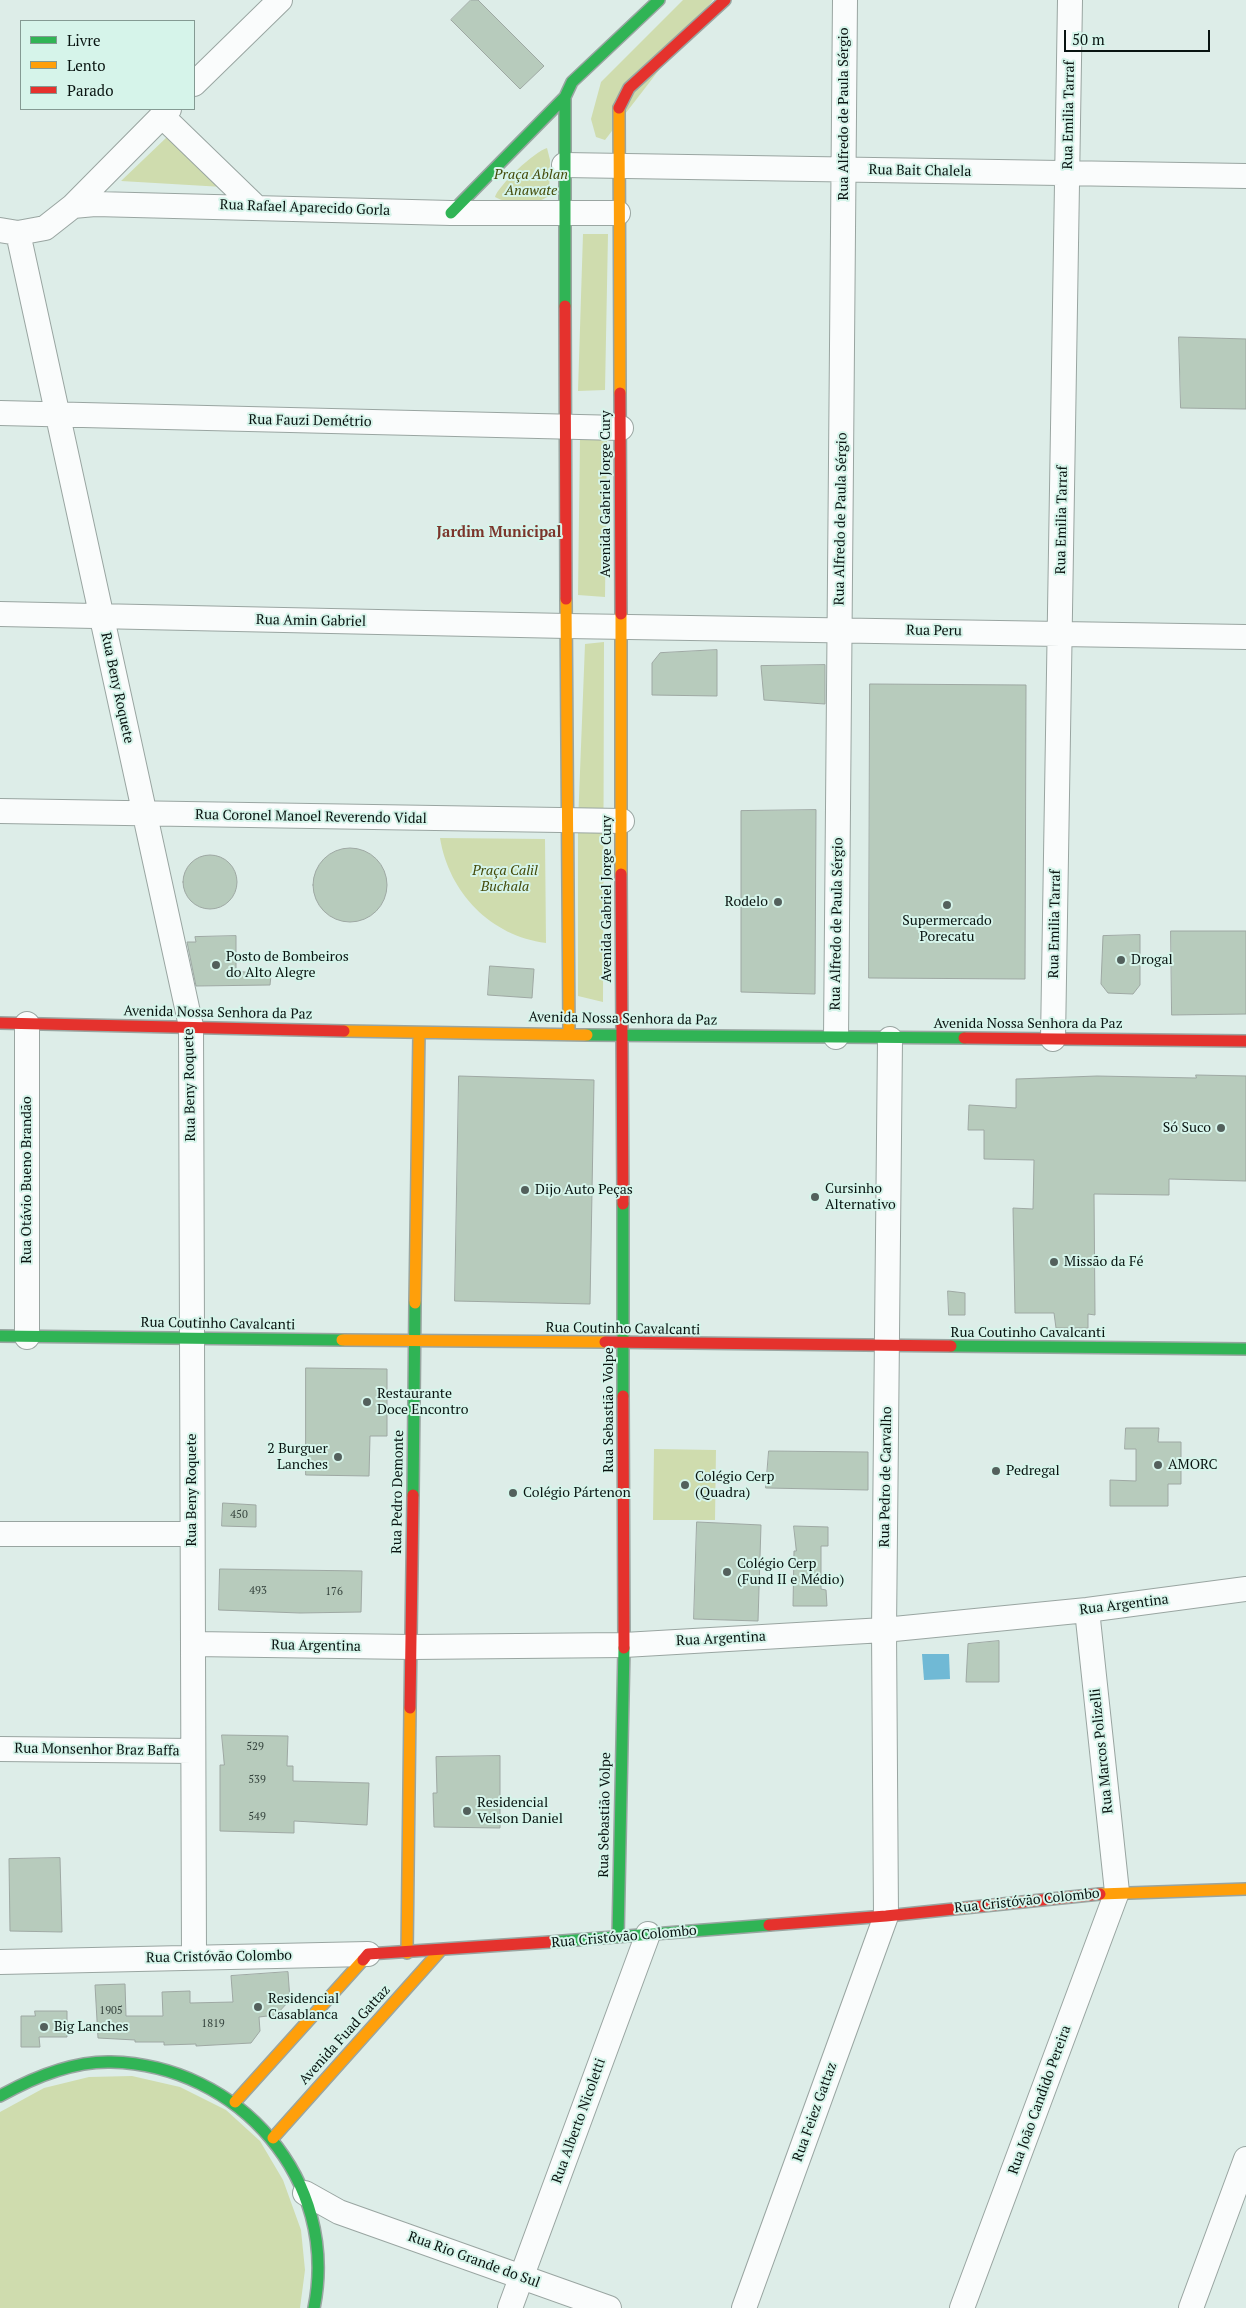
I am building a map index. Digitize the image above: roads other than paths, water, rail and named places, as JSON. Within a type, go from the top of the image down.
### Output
[{"type":"main road","points":[[451,213],[565,97],[572,82],[659,0]]},
{"type":"main road","name":"Avenida Gabriel Jorge Cury","points":[[623,1033],[619,106],[628,88],[725,0]]},
{"type":"main road","points":[[565,97],[569,1034]]},
{"type":"main road","name":"Avenida Nossa Senhora da Paz","points":[[0,1023],[419,1032],[1246,1041]]},
{"type":"main road","name":"Rua Pedro Demonte","points":[[407,1953],[419,1032]]},
{"type":"main road","name":"Rua Sebastião Volpe","points":[[618,1937],[624,1645],[623,1033]]},
{"type":"main road","name":"Rua Coutinho Cavalcanti","points":[[0,1336],[887,1347],[1246,1349]]},
{"type":"main road","name":"Rua Cristóvão Colombo","points":[[368,1954],[440,1951],[886,1916],[1117,1892],[1246,1889]]},
{"type":"main road","name":"Avenida Fuad Gattaz","points":[[273,2138],[440,1951]]},
{"type":"main road","points":[[235,2102],[368,1954]]},
{"type":"main road","points":[[0,2096],[26,2081],[67,2067],[111,2062],[155,2066],[196,2080],[235,2102],[273,2138],[291,2164],[305,2193],[315,2226],[319,2277],[314,2308]]},
{"type":"street","points":[[195,83],[280,0]]},
{"type":"street","name":"Rua Alfredo de Paula Sérgio","points":[[836,1037],[845,0]]},
{"type":"street","name":"Rua Emilia Tarraf","points":[[1053,1039],[1070,0]]},
{"type":"street","points":[[9,231],[45,228],[73,206],[165,112],[256,207]]},
{"type":"street","name":"Rua Bait Chalela","points":[[564,165],[1246,176]]},
{"type":"street","name":"Rua Rafael Aparecido Gorla","points":[[73,206],[96,204],[451,213],[618,213]]},
{"type":"street","name":"Rua Beny Roquete","points":[[9,231],[58,415],[191,1026],[194,1956]]},
{"type":"street","name":"Rua Fauzi Demétrio","points":[[0,413],[621,428]]},
{"type":"street","name":"Rua Amin Gabriel","points":[[0,614],[621,627]]},
{"type":"street","name":"Rua Peru","points":[[621,627],[1246,637]]},
{"type":"street","name":"Rua Coronel Manoel Reverendo Vidal","points":[[0,811],[622,821]]},
{"type":"street","name":"Rua Otávio Bueno Brandão","points":[[27,1024],[27,1336]]},
{"type":"street","name":"Rua Pedro de Carvalho","points":[[886,1916],[884,1630],[890,1038]]},
{"type":"street","points":[[0,1534],[192,1534]]},
{"type":"street","name":"Rua Argentina","points":[[193,1644],[412,1647],[624,1645],[884,1630],[1086,1610],[1246,1589]]},
{"type":"street","name":"Rua Marcos Polizelli","points":[[1086,1610],[1117,1892]]},
{"type":"street","name":"Rua Monsenhor Braz Baffa","points":[[0,1749],[193,1751]]},
{"type":"street","name":"Rua João Candido Pereira","points":[[962,2308],[1117,1892]]},
{"type":"street","name":"Rua Feiez Gattaz","points":[[744,2308],[886,1916]]},
{"type":"street","name":"Rua Alberto Nicoletti","points":[[510,2308],[648,1934]]},
{"type":"street","name":"Rua Cristóvão Colombo","points":[[0,1962],[194,1956],[368,1954]]},
{"type":"street","points":[[1191,2308],[1246,2159]]},
{"type":"street","name":"Rua Rio Grande do Sul","points":[[305,2193],[339,2212],[609,2308]]},
{"type":"street","points":[[315,2226],[339,2212]]},
{"type":"water","points":[[922,1654],[949,1654],[950,1679],[924,1680]]},
{"type":"place","name":"Rodelo","points":[[778,902]]},
{"type":"place","name":"Supermercado Porecatu","points":[[947,905]]},
{"type":"place","name":"Drogal","points":[[1121,960]]},
{"type":"place","name":"Posto de Bombeiros do Alto Alegre","points":[[216,965]]},
{"type":"place","name":"Só Suco","points":[[1221,1128]]},
{"type":"place","name":"Dijo Auto Peças","points":[[525,1190]]},
{"type":"place","name":"Cursinho Alternativo","points":[[815,1197]]},
{"type":"place","name":"Missão da Fé","points":[[1054,1262]]},
{"type":"place","name":"Restaurante Doce Encontro","points":[[367,1402]]},
{"type":"place","name":"2 Burguer Lanches","points":[[338,1457]]},
{"type":"place","name":"AMORC","points":[[1158,1465]]},
{"type":"place","name":"Pedregal","points":[[996,1471]]},
{"type":"place","name":"Colégio Cerp (Quadra)","points":[[685,1485]]},
{"type":"place","name":"Colégio Pártenon","points":[[513,1493]]},
{"type":"place","name":"Colégio Cerp (Fund II e Médio)","points":[[727,1572]]},
{"type":"place","name":"Residencial Velson Daniel","points":[[467,1811]]},
{"type":"place","name":"Residencial Casablanca","points":[[258,2007]]},
{"type":"place","name":"Big Lanches","points":[[44,2027]]},
{"type":"district","name":"Jardim Municipal","points":[[499,533]]},
{"type":"park label","name":"Praça Ablan Anawate","points":[[531,184]]},
{"type":"park label","name":"Praça Calil Buchala","points":[[505,880]]}]
